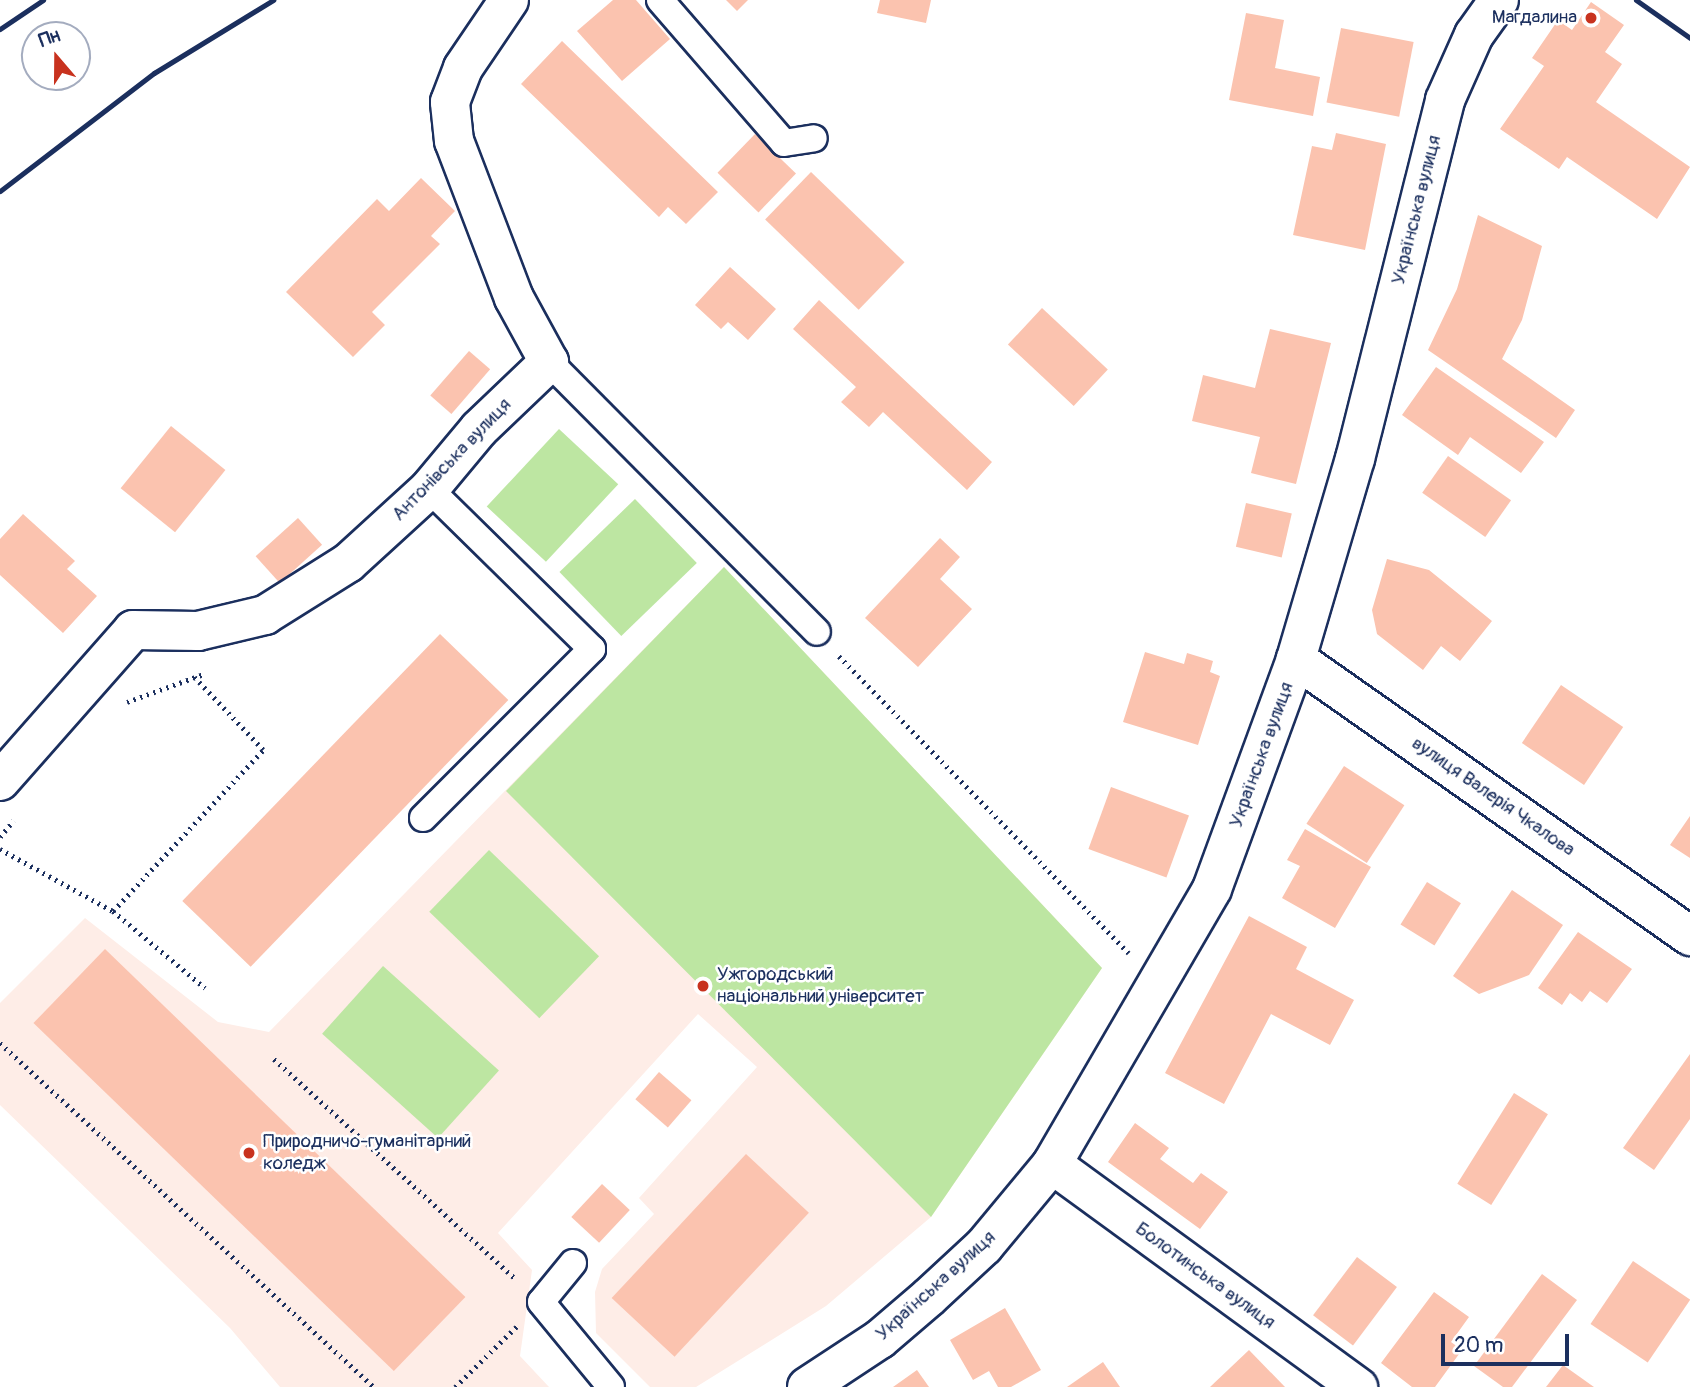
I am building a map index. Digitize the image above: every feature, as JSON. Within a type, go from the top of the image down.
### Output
[{"type":"street","points":[[509,0],[463,68],[450,102],[451,115],[454,141],[514,298],[549,362]]},
{"type":"street","name":"Українська вулиця","points":[[807,1387],[880,1339],[929,1297],[984,1246],[1052,1164],[1212,888],[1296,659],[1354,460],[1444,100],[1474,35],[1499,0]]},
{"type":"street","name":"Антонівська вулиця","points":[[0,781],[133,629],[198,631],[265,615],[348,563],[429,489],[479,429],[549,362]]},
{"type":"street","name":"вулиця Валерія Чкалова","points":[[1296,659],[1690,936]]},
{"type":"street","name":"Болотинська вулиця","points":[[1052,1164],[1358,1387]]},
{"type":"lane","points":[[660,0],[785,143],[814,138]]},
{"type":"lane","points":[[549,362],[817,632]]},
{"type":"lane","points":[[423,818],[592,649],[429,489]]},
{"type":"lane","points":[[573,1263],[541,1302],[611,1387]]},
{"type":"path","points":[[817,632],[1158,983]]},
{"type":"path","points":[[113,911],[263,750],[194,677]]},
{"type":"path","points":[[0,849],[113,911],[205,988]]},
{"type":"path","points":[[0,1043],[374,1387]]},
{"type":"path","points":[[274,1059],[541,1302],[455,1387]]},
{"type":"shaded area","name":"Ужгородський національний університет","points":[[724,567],[1102,968],[931,1217],[826,1306],[696,1387],[650,1387],[596,1333],[595,1292],[602,1269],[654,1214],[639,1198],[757,1067],[698,1014],[498,1233],[532,1270],[520,1356],[549,1387],[280,1387],[230,1328],[0,1105],[0,1003],[85,918],[218,1022],[269,1032]]},
{"type":"green space","points":[[559,429],[618,484],[546,562],[487,507]]},
{"type":"green space","points":[[635,499],[697,563],[621,636],[559,572]]},
{"type":"green space","points":[[724,567],[1102,968],[931,1217],[506,791]]},
{"type":"green space","points":[[489,850],[599,956],[539,1018],[429,912]]},
{"type":"green space","points":[[383,966],[499,1070],[438,1138],[322,1034]]},
{"type":"building","points":[[613,0],[636,0],[670,39],[622,81],[577,31]]},
{"type":"building","points":[[726,0],[748,0],[737,11]]},
{"type":"building","points":[[880,0],[931,0],[926,23],[877,13]]},
{"type":"building","points":[[1591,2],[1624,25],[1605,52],[1622,64],[1596,102],[1690,167],[1657,219],[1567,157],[1559,169],[1500,129],[1544,66],[1532,58],[1558,20],[1572,30]]},
{"type":"building","points":[[1246,13],[1284,20],[1275,68],[1320,77],[1313,116],[1229,100]]},
{"type":"building","points":[[1341,28],[1414,42],[1399,117],[1326,103]]},
{"type":"building","points":[[562,41],[718,192],[686,224],[668,207],[659,217],[521,84]]},
{"type":"building","points":[[1336,133],[1386,144],[1365,250],[1293,235],[1312,146],[1332,150]]},
{"type":"building","points":[[755,134],[796,174],[758,212],[717,173]]},
{"type":"building","points":[[811,172],[905,262],[859,310],[765,219]]},
{"type":"building","points":[[421,178],[455,211],[431,236],[440,244],[372,312],[385,325],[353,357],[286,292],[377,199],[389,211]]},
{"type":"building","points":[[1478,215],[1542,246],[1522,320],[1502,359],[1575,410],[1556,438],[1428,350],[1457,289]]},
{"type":"building","points":[[730,267],[776,309],[748,340],[728,322],[721,329],[695,305]]},
{"type":"building","points":[[819,300],[992,462],[967,490],[883,412],[869,427],[841,402],[856,387],[793,329]]},
{"type":"building","points":[[1042,308],[1108,369],[1074,406],[1008,345]]},
{"type":"building","points":[[1270,329],[1331,343],[1296,484],[1251,473],[1260,437],[1192,421],[1203,375],[1255,388]]},
{"type":"building","points":[[469,351],[490,369],[451,414],[430,396]]},
{"type":"building","points":[[1436,367],[1544,442],[1521,473],[1470,437],[1458,455],[1402,415]]},
{"type":"building","points":[[171,426],[225,470],[175,532],[121,488]]},
{"type":"building","points":[[1448,456],[1511,500],[1485,537],[1422,493]]},
{"type":"building","points":[[1246,503],[1292,514],[1282,557],[1236,547]]},
{"type":"building","points":[[23,514],[75,561],[67,569],[97,596],[63,633],[0,575],[0,539]]},
{"type":"building","points":[[298,518],[322,545],[280,583],[256,556]]},
{"type":"building","points":[[940,538],[960,557],[940,579],[972,609],[918,667],[865,618]]},
{"type":"building","points":[[1387,559],[1429,570],[1492,621],[1460,661],[1441,646],[1423,670],[1377,634],[1372,610]]},
{"type":"building","points":[[440,634],[508,700],[251,967],[182,901]]},
{"type":"building","points":[[1145,652],[1184,664],[1187,653],[1213,661],[1210,672],[1220,676],[1198,745],[1123,722]]},
{"type":"building","points":[[1561,685],[1623,727],[1584,785],[1522,743]]},
{"type":"building","points":[[1344,766],[1404,805],[1367,863],[1306,824]]},
{"type":"building","points":[[1111,787],[1189,815],[1166,877],[1088,849]]},
{"type":"building","points":[[1690,816],[1690,858],[1670,845]]},
{"type":"building","points":[[1305,829],[1371,867],[1335,928],[1282,898],[1300,866],[1287,860]]},
{"type":"building","points":[[1427,882],[1461,903],[1434,946],[1401,924]]},
{"type":"building","points":[[1512,890],[1563,925],[1529,975],[1479,994],[1453,976]]},
{"type":"building","points":[[1249,916],[1307,947],[1296,969],[1354,1000],[1330,1045],[1271,1014],[1224,1104],[1165,1073]]},
{"type":"building","points":[[1578,932],[1632,969],[1607,1003],[1590,991],[1582,1002],[1570,993],[1562,1005],[1538,988]]},
{"type":"building","points":[[105,949],[465,1297],[394,1371],[33,1023]]},
{"type":"building","points":[[1690,1054],[1690,1119],[1654,1170],[1623,1148]]},
{"type":"building","points":[[659,1072],[691,1100],[668,1127],[635,1099]]},
{"type":"building","points":[[1514,1093],[1548,1114],[1491,1205],[1457,1184]]},
{"type":"building","points":[[1135,1123],[1169,1148],[1160,1159],[1193,1183],[1201,1173],[1228,1192],[1200,1229],[1108,1162]]},
{"type":"building","points":[[746,1154],[809,1213],[675,1357],[612,1298]]},
{"type":"building","points":[[602,1184],[630,1210],[599,1243],[571,1217]]},
{"type":"building","points":[[1357,1257],[1397,1287],[1353,1345],[1313,1315]]},
{"type":"building","points":[[1633,1261],[1690,1299],[1648,1363],[1591,1324]]},
{"type":"building","points":[[1542,1274],[1577,1300],[1512,1387],[1503,1387],[1474,1366]]},
{"type":"building","points":[[1434,1292],[1469,1317],[1451,1342],[1462,1350],[1435,1387],[1412,1387],[1381,1363]]},
{"type":"building","points":[[1005,1308],[1041,1370],[1011,1387],[998,1387],[989,1371],[973,1380],[950,1340]]},
{"type":"building","points":[[1249,1350],[1285,1387],[1210,1387]]},
{"type":"building","points":[[1103,1362],[1120,1387],[1067,1387]]},
{"type":"building","points":[[1563,1365],[1594,1387],[1546,1387]]},
{"type":"building","points":[[917,1370],[929,1387],[893,1387]]},
{"type":"railway","points":[[0,29],[43,0]]},
{"type":"railway","points":[[0,191],[154,73],[273,0]]},
{"type":"railway","points":[[1636,0],[1690,38]]},
{"type":"place","name":"Магдалина","points":[[1591,18]]},
{"type":"place","name":"Ужгородський національний університет","points":[[703,986]]},
{"type":"place","name":"Природничо-гуманітарний коледж","points":[[249,1153]]}]
